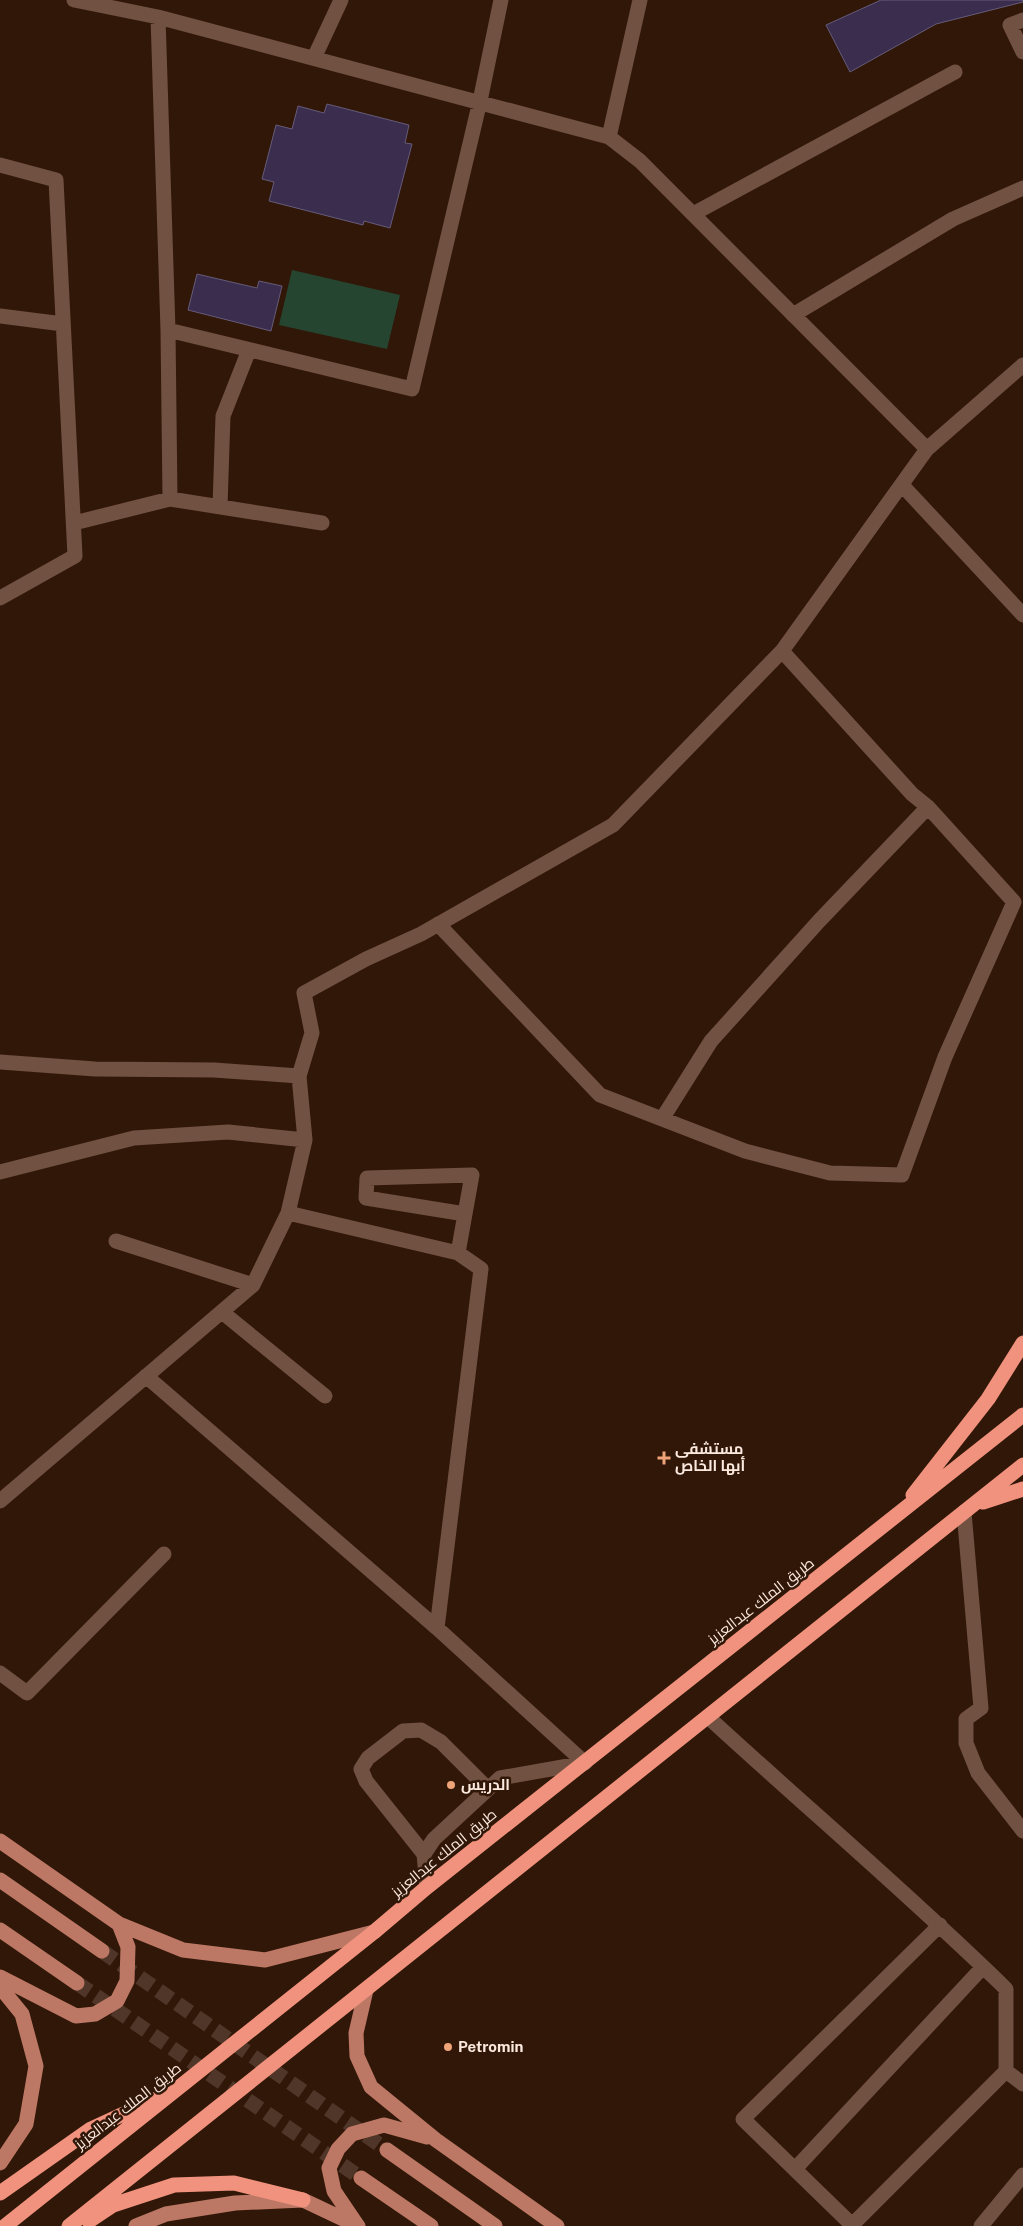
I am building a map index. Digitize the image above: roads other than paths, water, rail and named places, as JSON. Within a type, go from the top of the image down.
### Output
[{"type":"highway","points":[[897,1516],[988,1399],[1023,1342]]},
{"type":"highway","name":"طريق الملك عبدالعزيز","points":[[5,2226],[180,2088],[427,1887],[1023,1415]]},
{"type":"highway","points":[[69,2226],[1023,1465]]},
{"type":"highway","points":[[968,1509],[1023,1490]]},
{"type":"highway","points":[[0,2193],[91,2130],[180,2088]]},
{"type":"highway","points":[[82,2226],[113,2205],[174,2185],[234,2183],[303,2200]]},
{"type":"main road","points":[[0,1841],[119,1924],[183,1950],[265,1960],[374,1932]]},
{"type":"main road","points":[[0,1880],[102,1951]]},
{"type":"main road","points":[[0,1977],[76,2016],[95,2014],[117,2001],[127,1981],[128,1947],[119,1924]]},
{"type":"main road","points":[[0,1930],[77,1983]]},
{"type":"main road","points":[[0,1987],[22,2014],[36,2066],[26,2124],[0,2163]]},
{"type":"main road","points":[[366,1990],[356,2032],[357,2056],[371,2087],[436,2140],[557,2226]]},
{"type":"main road","points":[[358,2226],[334,2191],[329,2168],[338,2149],[352,2134],[384,2125],[436,2140]]},
{"type":"main road","points":[[387,2150],[495,2226]]},
{"type":"main road","points":[[361,2178],[431,2226]]},
{"type":"main road","points":[[136,2226],[166,2214],[235,2203],[303,2200],[358,2226]]},
{"type":"street","points":[[74,0],[158,17],[609,136],[640,161],[927,449]]},
{"type":"street","points":[[314,58],[341,0]]},
{"type":"street","points":[[168,330],[412,389],[480,101],[501,0]]},
{"type":"street","points":[[609,136],[640,0]]},
{"type":"street","points":[[158,17],[168,330],[170,499]]},
{"type":"street","points":[[1023,20],[1010,25],[1023,52]]},
{"type":"street","points":[[693,214],[955,72]]},
{"type":"street","points":[[0,165],[56,180],[75,556],[0,598]]},
{"type":"street","points":[[793,315],[954,219],[1023,188]]},
{"type":"street","points":[[0,316],[63,324]]},
{"type":"street","points":[[220,506],[223,416],[248,350]]},
{"type":"street","points":[[0,1501],[253,1285],[288,1213],[305,1140],[299,1076],[312,1033],[304,993],[438,924],[613,825],[782,651],[927,449],[1023,365]]},
{"type":"street","points":[[902,485],[1023,615]]},
{"type":"street","points":[[74,523],[170,499],[322,523]]},
{"type":"street","points":[[438,924],[600,1096],[745,1151],[830,1173],[902,1175],[945,1057],[1014,902],[928,807],[912,794],[782,651]]},
{"type":"street","points":[[662,1119],[711,1041],[819,921],[928,807]]},
{"type":"street","points":[[0,1062],[95,1070],[214,1070],[299,1076]]},
{"type":"street","points":[[0,1172],[134,1138],[228,1132],[305,1140]]},
{"type":"street","points":[[458,1253],[465,1214],[472,1175],[367,1178],[366,1198],[465,1214]]},
{"type":"street","points":[[288,1213],[458,1253],[481,1269],[437,1628]]},
{"type":"street","points":[[116,1241],[253,1285]]},
{"type":"street","points":[[222,1312],[325,1396]]},
{"type":"street","points":[[146,1376],[437,1628],[585,1763]]},
{"type":"street","points":[[968,1509],[981,1708],[966,1719],[966,1743],[978,1773],[1023,1831]]},
{"type":"street","points":[[0,1673],[27,1693],[164,1554]]},
{"type":"street","points":[[708,1717],[818,1818],[940,1924],[1006,1989],[1006,2071],[852,2225],[743,2119],[940,1924]]},
{"type":"street","points":[[427,1887],[424,1854],[366,1781],[362,1770],[368,1758],[403,1731],[420,1730],[441,1742],[488,1789]]},
{"type":"street","points":[[424,1854],[434,1839],[500,1778],[585,1763]]},
{"type":"street","points":[[795,2169],[983,1967]]},
{"type":"street","points":[[1006,2071],[1023,2084]]},
{"type":"street","points":[[982,2226],[1023,2175]]},
{"type":"tunnel","points":[[102,1951],[387,2150]]},
{"type":"tunnel","points":[[77,1983],[361,2178]]},
{"type":"place","name":"مستشفى أبها الخاص","points":[[664,1458]]},
{"type":"place","name":"الدريس","points":[[451,1785]]},
{"type":"place","name":"Petromin","points":[[448,2047]]}]
